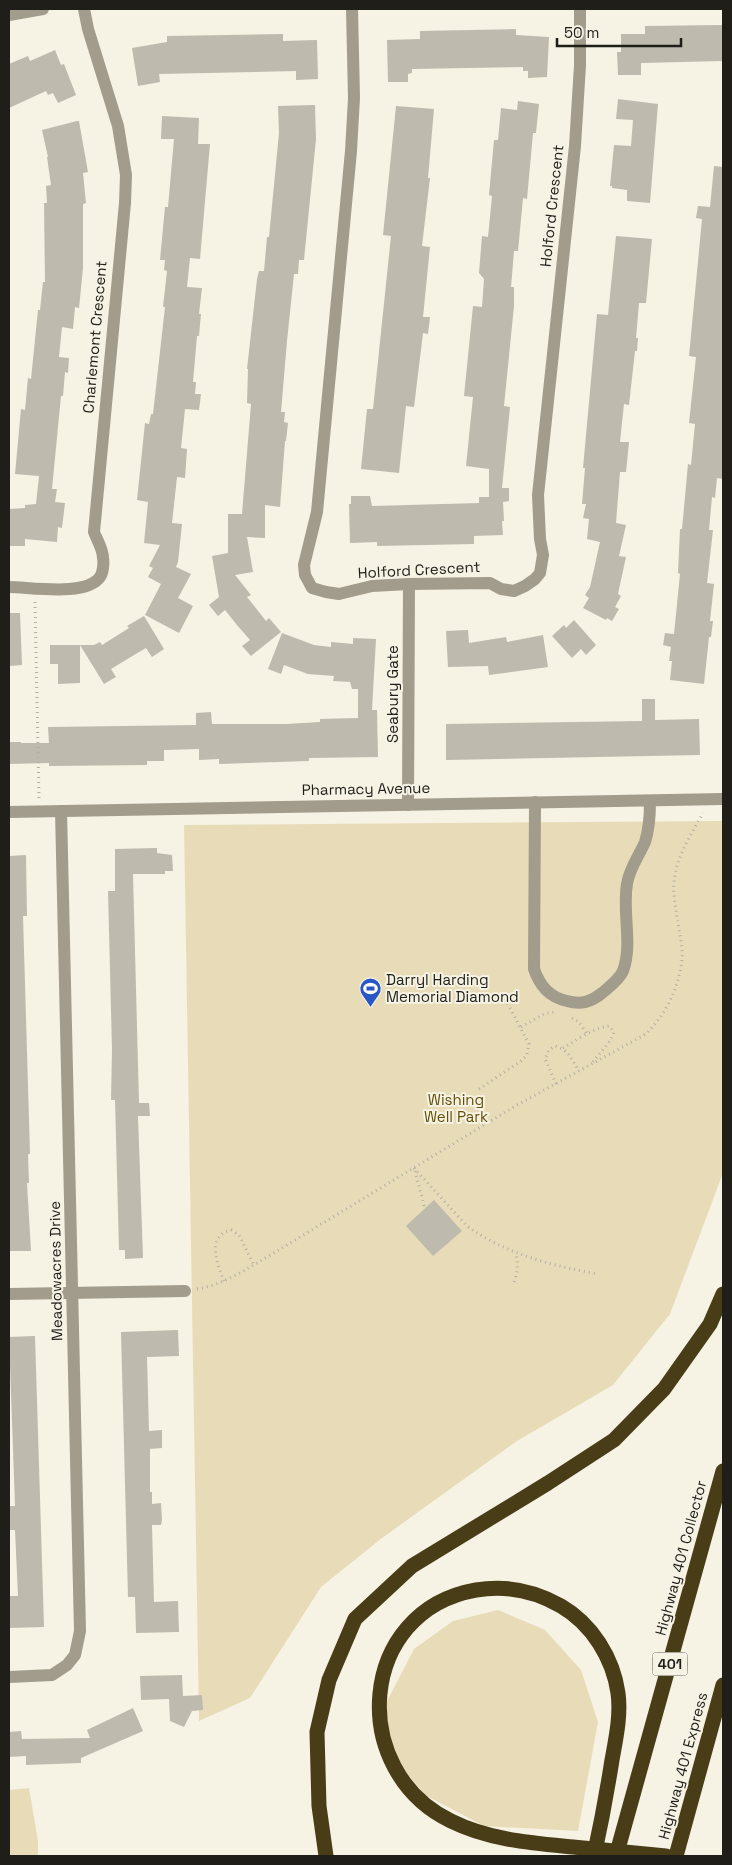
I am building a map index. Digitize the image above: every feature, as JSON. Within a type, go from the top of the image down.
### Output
[{"type":"highway","points":[[326,1856],[319,1806],[318,1732],[329,1680],[355,1619],[412,1566],[548,1483],[614,1440],[664,1389],[710,1324],[723,1294]]},
{"type":"highway","name":"Highway 401 Collector","points":[[616,1856],[723,1471]]},
{"type":"highway","points":[[594,1856],[605,1803],[618,1716],[618,1695],[614,1674],[607,1654],[590,1630],[570,1611],[548,1599],[512,1589],[485,1589],[468,1592],[424,1612],[404,1633],[386,1663],[379,1699],[382,1739],[389,1759],[413,1795],[450,1821],[471,1830],[501,1838],[534,1843],[666,1856]]},
{"type":"highway","name":"Highway 401 Express","points":[[676,1856],[723,1685]]},
{"type":"street","points":[[9,15],[43,9]]},
{"type":"street","name":"Charlemont Crescent","points":[[9,587],[59,590],[73,589],[93,583],[100,577],[103,557],[94,532],[125,203],[126,175],[118,126],[88,29],[84,9]]},
{"type":"street","name":"Holford Crescent","points":[[352,9],[354,98],[351,151],[317,512],[304,565],[305,576],[312,588],[339,594],[372,586],[409,584],[490,583],[501,589],[514,590],[525,586],[540,573],[543,556],[540,539],[538,495],[575,146],[580,65],[580,9]]},
{"type":"street","name":"Seabury Gate","points":[[408,805],[409,584]]},
{"type":"street","name":"Pharmacy Avenue","points":[[9,812],[717,799]]},
{"type":"street","points":[[535,802],[534,969],[538,980],[549,994],[558,999],[574,1003],[586,1002],[596,998],[616,982],[623,972],[626,952],[626,885],[645,840],[650,801]]},
{"type":"street","name":"Meadowacres Drive","points":[[9,1677],[52,1675],[67,1665],[75,1655],[80,1631],[61,811]]},
{"type":"street","points":[[9,1294],[185,1291]]},
{"type":"path","points":[[34,587],[40,812]]},
{"type":"path","points":[[185,1291],[207,1288],[254,1265],[517,1105],[646,1034],[656,1023],[671,999],[678,981],[682,958],[674,898],[674,876],[683,848],[717,799]]},
{"type":"path","points":[[479,1089],[527,1055],[529,1044],[501,991]]},
{"type":"path","points":[[521,1027],[544,1014],[552,1012],[559,1014]]},
{"type":"path","points":[[566,1016],[579,1022],[587,1034]]},
{"type":"path","points":[[563,1048],[601,1027],[609,1026],[614,1032],[610,1041],[590,1065]]},
{"type":"path","points":[[556,1084],[545,1059],[549,1050],[555,1046],[563,1048],[569,1054],[579,1071]]},
{"type":"path","points":[[414,1168],[425,1209]]},
{"type":"path","points":[[414,1168],[467,1226],[477,1233],[515,1253],[565,1268],[596,1274]]},
{"type":"path","points":[[224,1281],[214,1251],[218,1240],[225,1231],[232,1230],[239,1235],[254,1265]]},
{"type":"path","points":[[514,1282],[518,1262],[515,1253]]},
{"type":"green space","name":"Wishing Well Park","points":[[723,821],[723,1173],[670,1314],[613,1385],[517,1441],[382,1538],[321,1587],[250,1698],[199,1721],[184,825]]},
{"type":"green space","points":[[498,1610],[545,1630],[581,1670],[598,1722],[578,1831],[484,1826],[425,1795],[391,1754],[385,1705],[414,1649],[453,1621]]},
{"type":"green space","points":[[29,1788],[38,1841],[38,1856],[9,1856],[9,1790]]},
{"type":"building","points":[[723,25],[723,61],[641,63],[641,75],[618,75],[617,52],[621,52],[621,34],[645,34],[645,26]]},
{"type":"building","points":[[516,29],[516,35],[549,37],[547,77],[528,78],[528,71],[523,71],[523,67],[412,69],[412,73],[408,74],[408,82],[388,82],[387,40],[420,39],[420,31]]},
{"type":"building","points":[[283,34],[283,41],[317,40],[318,79],[296,80],[296,71],[159,74],[160,82],[138,86],[132,48],[167,42],[167,36]]},
{"type":"building","points":[[55,50],[61,65],[64,64],[76,95],[58,103],[53,93],[48,95],[46,91],[9,108],[9,64],[28,56],[30,61]]},
{"type":"building","points":[[618,99],[658,104],[650,203],[627,201],[627,190],[610,186],[614,145],[631,146],[633,120],[616,119]]},
{"type":"building","points":[[518,101],[539,104],[536,133],[533,133],[527,199],[523,198],[518,251],[514,251],[511,287],[514,287],[514,306],[504,406],[510,407],[502,488],[509,488],[509,501],[503,502],[503,535],[474,536],[474,544],[377,546],[377,542],[350,543],[349,504],[351,504],[351,496],[370,496],[372,506],[479,503],[479,497],[489,497],[489,469],[466,466],[473,397],[464,396],[473,306],[482,307],[484,279],[479,273],[482,236],[488,237],[492,196],[489,195],[494,140],[498,140],[501,108],[517,110]]},
{"type":"building","points":[[315,105],[316,139],[304,260],[299,260],[298,274],[294,274],[287,341],[281,412],[285,412],[284,422],[288,423],[280,507],[265,505],[265,538],[247,537],[253,572],[235,575],[251,595],[247,597],[266,621],[269,618],[281,632],[251,656],[242,646],[250,640],[225,610],[218,616],[209,605],[219,597],[212,556],[228,553],[228,514],[242,514],[251,404],[247,403],[247,369],[257,279],[259,271],[264,271],[267,237],[269,237],[279,133],[278,106]]},
{"type":"building","points":[[396,106],[434,109],[428,178],[430,178],[422,246],[430,247],[423,317],[430,317],[428,334],[423,333],[414,407],[406,406],[399,473],[361,469],[367,409],[373,409],[391,236],[383,235]]},
{"type":"building","points":[[162,116],[199,118],[198,144],[210,144],[200,259],[190,258],[187,287],[202,288],[199,336],[197,336],[193,382],[196,382],[195,394],[201,394],[199,410],[185,409],[181,448],[187,449],[185,478],[177,477],[172,523],[182,524],[176,567],[191,574],[178,598],[193,606],[179,633],[145,615],[161,584],[148,577],[153,568],[149,566],[160,545],[144,543],[148,502],[137,500],[145,423],[149,424],[151,414],[153,414],[165,307],[163,307],[167,271],[164,270],[165,260],[160,260],[165,207],[168,207],[174,139],[161,139]]},
{"type":"building","points":[[79,121],[88,172],[83,173],[86,203],[83,204],[83,268],[79,308],[75,307],[73,329],[62,327],[59,357],[69,358],[68,373],[65,372],[63,396],[61,396],[52,489],[57,489],[55,502],[65,503],[62,528],[58,527],[57,542],[25,539],[25,546],[9,546],[9,509],[25,508],[25,505],[36,504],[39,476],[15,474],[21,409],[25,410],[28,378],[31,379],[38,310],[40,310],[43,282],[45,282],[44,203],[47,203],[46,186],[51,185],[48,157],[42,130]]},
{"type":"building","points":[[714,166],[723,167],[723,479],[717,478],[715,498],[712,497],[709,530],[713,530],[707,583],[714,584],[710,621],[713,621],[711,637],[709,637],[704,684],[670,680],[672,661],[669,661],[671,647],[663,645],[665,633],[674,634],[680,574],[678,573],[680,529],[682,529],[688,464],[691,465],[695,424],[689,423],[696,357],[689,356],[702,219],[696,218],[698,206],[710,207]]},
{"type":"building","points":[[616,236],[652,239],[646,303],[639,303],[636,338],[638,338],[637,351],[635,351],[629,405],[624,404],[620,442],[629,442],[626,472],[620,472],[616,523],[626,525],[619,556],[626,557],[618,594],[621,596],[615,607],[619,609],[612,621],[607,618],[606,620],[583,608],[589,598],[585,595],[590,587],[600,542],[587,539],[589,519],[583,518],[586,504],[582,504],[585,468],[583,468],[597,314],[608,315]]},
{"type":"building","points":[[9,613],[20,613],[22,665],[9,666]]},
{"type":"building","points":[[144,616],[164,649],[152,657],[146,648],[111,669],[116,677],[104,684],[80,645],[94,645],[100,642],[102,645]]},
{"type":"building","points":[[574,620],[596,645],[586,655],[581,649],[572,658],[552,636],[564,625],[566,628]]},
{"type":"building","points":[[468,630],[469,643],[506,637],[507,642],[543,635],[548,667],[489,675],[488,666],[448,667],[446,631]]},
{"type":"building","points":[[282,633],[314,645],[331,647],[331,642],[353,644],[353,638],[376,639],[372,710],[377,710],[378,757],[309,758],[309,761],[219,764],[219,759],[199,760],[199,749],[164,750],[164,761],[147,761],[147,765],[49,766],[49,763],[9,764],[9,742],[49,743],[48,727],[196,725],[196,713],[211,712],[212,724],[286,724],[320,722],[320,719],[358,718],[358,689],[352,689],[350,682],[333,681],[334,676],[308,674],[284,665],[281,674],[268,669]]},
{"type":"building","points":[[50,645],[80,645],[80,683],[58,684],[58,664],[50,664]]},
{"type":"building","points":[[642,699],[655,699],[655,720],[699,719],[700,755],[446,760],[446,724],[642,721]]},
{"type":"building","points":[[157,848],[157,853],[172,855],[173,871],[165,871],[165,874],[133,874],[139,1103],[149,1103],[150,1116],[138,1116],[143,1258],[125,1259],[125,1250],[119,1250],[115,1100],[111,1100],[112,1050],[108,891],[115,891],[115,849]]},
{"type":"building","points":[[26,855],[27,916],[23,916],[30,1154],[28,1154],[29,1183],[27,1183],[31,1251],[9,1251],[9,856]]},
{"type":"building","points":[[434,1200],[462,1231],[433,1256],[406,1226]]},
{"type":"building","points":[[178,1330],[179,1356],[147,1357],[149,1431],[162,1430],[162,1448],[150,1449],[150,1492],[152,1492],[152,1504],[161,1503],[162,1520],[161,1525],[152,1525],[154,1602],[178,1601],[179,1632],[136,1633],[135,1597],[128,1597],[121,1332]]},
{"type":"building","points":[[35,1336],[44,1627],[9,1628],[9,1596],[18,1596],[15,1530],[9,1530],[9,1506],[15,1506],[9,1337]]},
{"type":"building","points":[[182,1675],[183,1696],[202,1695],[203,1710],[192,1711],[184,1727],[170,1721],[169,1699],[141,1700],[140,1676]]},
{"type":"building","points":[[133,1708],[143,1731],[81,1758],[81,1763],[26,1765],[26,1756],[9,1757],[9,1732],[21,1731],[22,1739],[90,1738],[87,1730]]},
{"type":"place","name":"Darryl Harding Memorial Diamond","points":[[370,1008]]}]
